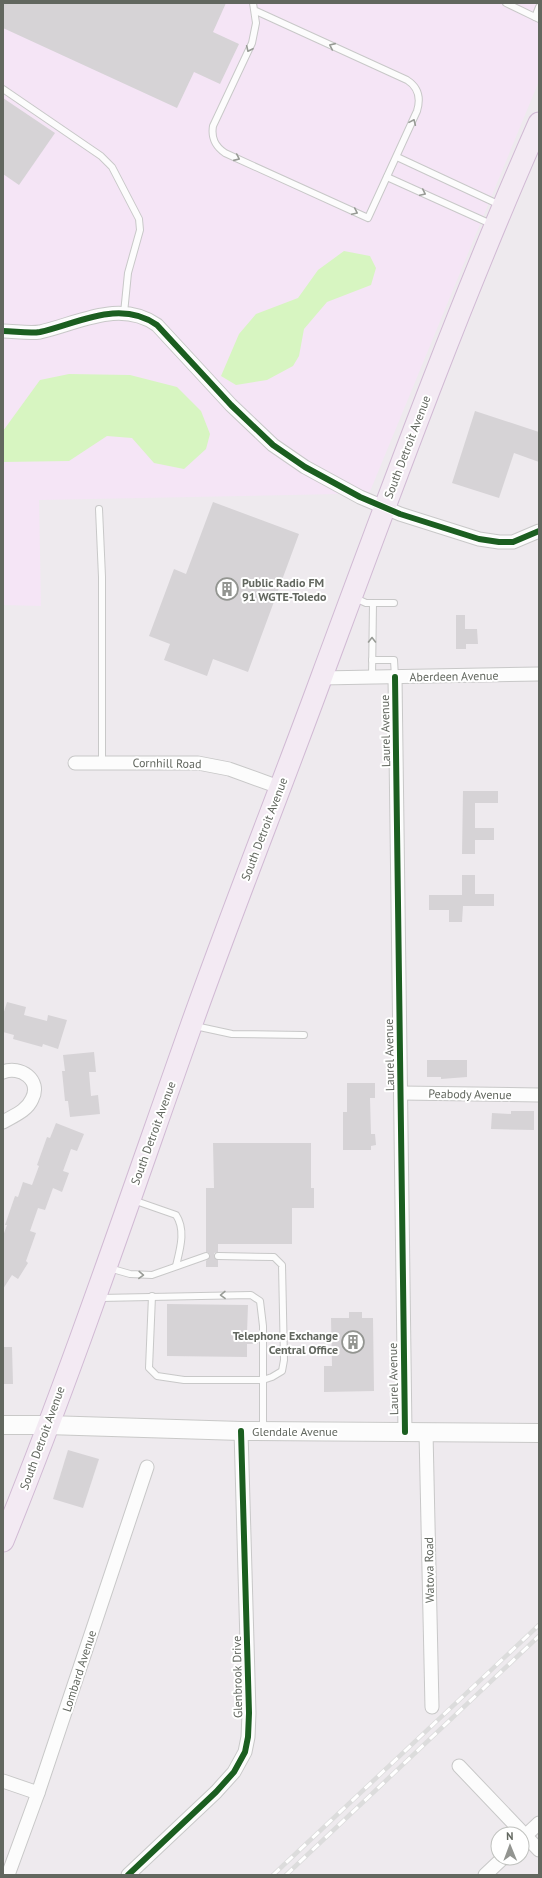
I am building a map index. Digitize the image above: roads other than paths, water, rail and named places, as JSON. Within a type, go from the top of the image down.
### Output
[{"type":"main road","name":"South Detroit Avenue","points":[[3,1541],[13,1508],[48,1425],[192,1025],[383,507],[502,206],[539,123]]},
{"type":"main road","name":"Glendale Avenue","points":[[3,1425],[242,1431],[539,1433]]},
{"type":"street","points":[[3,331],[38,332],[96,316],[124,313],[138,315],[157,325],[231,405],[286,456],[360,497],[428,523],[479,539],[513,542],[539,531]]},
{"type":"street","name":"Aberdeen Avenue","points":[[321,678],[539,674]]},
{"type":"street","name":"Laurel Avenue","points":[[395,677],[405,1432]]},
{"type":"street","name":"Cornhill Road","points":[[74,763],[198,763],[229,769],[279,787]]},
{"type":"street","points":[[3,1072],[17,1069],[26,1073],[32,1082],[34,1092],[32,1099],[24,1109],[3,1122]]},
{"type":"street","name":"Peabody Avenue","points":[[401,1093],[539,1095]]},
{"type":"street","name":"Glenbrook Drive","points":[[128,1875],[216,1792],[234,1772],[245,1752],[248,1737],[249,1713],[242,1431]]},
{"type":"street","name":"Watova Road","points":[[426,1432],[432,1707]]},
{"type":"street","name":"Lombard Avenue","points":[[8,1875],[38,1793],[147,1467]]},
{"type":"street","points":[[459,1766],[513,1826]]},
{"type":"street","points":[[3,1781],[38,1793]]},
{"type":"street","points":[[530,1832],[539,1823]]},
{"type":"street","points":[[530,1843],[539,1850]]},
{"type":"street","points":[[485,1875],[494,1866]]},
{"type":"lane","points":[[253,3],[256,11],[256,28],[252,43],[213,126],[212,134],[214,143],[225,153],[368,218],[397,157],[419,105],[418,93],[412,83],[256,11]]},
{"type":"lane","points":[[506,3],[537,18],[539,7]]},
{"type":"lane","points":[[3,89],[101,156],[112,167],[139,219],[140,230],[128,273],[124,313]]},
{"type":"lane","points":[[397,157],[502,206]]},
{"type":"lane","points":[[387,177],[494,226]]},
{"type":"lane","points":[[99,509],[102,577],[102,763]]},
{"type":"lane","points":[[351,596],[366,603],[394,603]]},
{"type":"lane","points":[[372,603],[372,677]]},
{"type":"lane","points":[[372,660],[394,660],[395,677]]},
{"type":"lane","points":[[192,1025],[232,1034],[304,1035]]},
{"type":"lane","points":[[130,1199],[176,1215],[179,1220],[181,1231],[176,1266]]},
{"type":"lane","points":[[105,1267],[130,1274],[152,1275],[206,1256]]},
{"type":"lane","points":[[152,1296],[149,1368],[157,1376],[184,1380],[263,1380],[278,1374],[283,1367],[284,1328],[282,1265],[274,1257],[218,1256]]},
{"type":"lane","points":[[94,1298],[251,1294],[260,1301],[263,1326],[263,1431]]},
{"type":"railway","points":[[273,1875],[539,1625]]},
{"type":"railway","points":[[286,1875],[539,1636]]},
{"type":"place","name":"Public Radio FM 91 WGTE-Toledo","points":[[227,589]]},
{"type":"place","name":"Telephone Exchange Central Office","points":[[353,1342]]}]
